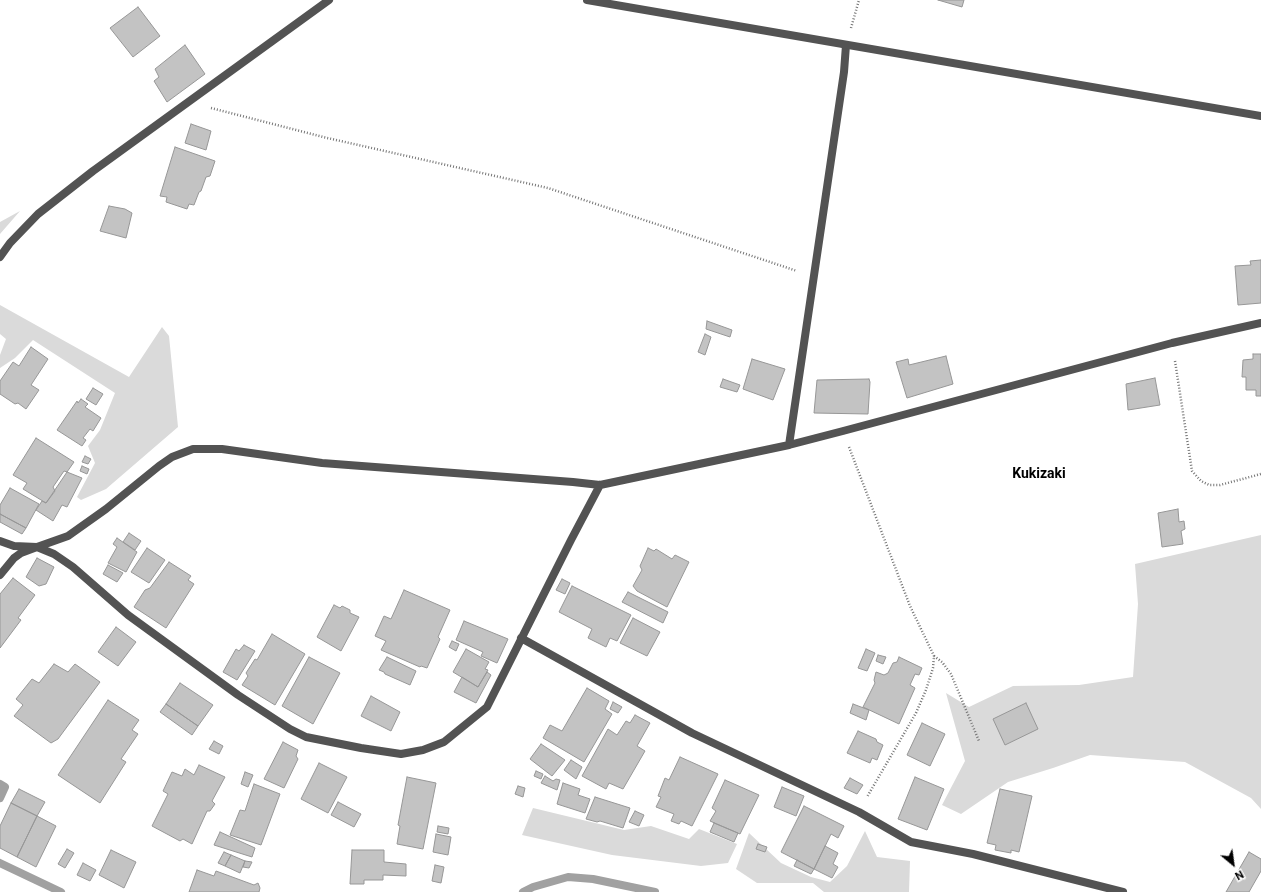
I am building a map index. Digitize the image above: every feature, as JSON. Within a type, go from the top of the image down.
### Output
[{"type":"street","points":[[0,257],[10,243],[38,214],[92,171],[329,0]]},
{"type":"street","points":[[587,0],[1261,116]]},
{"type":"street","points":[[788,445],[844,72],[846,45]]},
{"type":"street","points":[[0,575],[14,558],[37,547],[68,536],[106,509],[159,466],[172,457],[193,449],[222,449],[322,463],[600,485],[843,432],[1172,343],[1261,323]]},
{"type":"street","points":[[0,540],[14,546],[37,547],[54,554],[128,615],[238,695],[290,729],[306,736],[361,748],[401,754],[423,750],[444,742],[487,707],[600,485]]},
{"type":"street","points":[[521,638],[692,733],[858,812],[911,842],[973,854],[1123,892]]},
{"type":"path","points":[[846,45],[859,0]]},
{"type":"path","points":[[191,99],[199,105],[323,137],[548,188],[814,276]]},
{"type":"path","points":[[1172,343],[1192,471],[1200,481],[1209,485],[1220,485],[1261,474]]},
{"type":"path","points":[[843,432],[910,606],[934,656],[942,662],[951,674],[979,741]]},
{"type":"path","points":[[858,812],[916,713],[926,690],[933,668],[934,656]]},
{"type":"shaded area","points":[[20,211],[0,234],[0,222]]},
{"type":"shaded area","points":[[0,305],[129,377],[162,327],[169,336],[178,427],[106,489],[81,500],[77,497],[95,463],[88,446],[100,430],[115,393],[33,340],[15,358],[0,368],[0,355],[6,339],[0,334]]},
{"type":"shaded area","points":[[1261,535],[1261,809],[1251,798],[1185,762],[1090,755],[1008,782],[961,814],[942,805],[965,761],[946,693],[969,707],[1013,686],[1079,685],[1133,677],[1138,604],[1135,564]]},
{"type":"shaded area","points":[[533,808],[624,830],[651,826],[689,839],[699,829],[737,844],[728,863],[701,866],[612,855],[522,835]]},
{"type":"shaded area","points":[[865,831],[877,857],[910,861],[909,892],[824,892],[813,883],[757,883],[736,869],[749,833],[781,863],[811,877],[830,882],[847,866]]},
{"type":"building","points":[[938,0],[964,0],[962,7]]},
{"type":"building","points":[[138,7],[160,36],[133,57],[110,28]]},
{"type":"building","points":[[185,45],[205,74],[167,102],[154,81],[159,77],[155,69]]},
{"type":"building","points":[[191,124],[211,131],[206,150],[185,143]]},
{"type":"building","points":[[175,147],[215,161],[210,176],[206,177],[194,205],[189,204],[187,209],[166,202],[167,197],[160,196]]},
{"type":"building","points":[[109,206],[125,209],[132,213],[126,238],[100,231]]},
{"type":"building","points":[[1261,260],[1261,303],[1238,305],[1235,266],[1251,265],[1250,261]]},
{"type":"building","points":[[707,321],[732,330],[730,337],[706,329]]},
{"type":"building","points":[[705,334],[711,337],[705,355],[698,352]]},
{"type":"building","points":[[31,347],[48,359],[31,385],[39,390],[26,409],[0,394],[0,381],[13,362],[19,366]]},
{"type":"building","points":[[1253,354],[1261,354],[1261,396],[1256,396],[1256,390],[1246,390],[1246,377],[1242,377],[1243,360],[1253,359]]},
{"type":"building","points":[[946,356],[953,384],[907,398],[896,362],[908,359],[909,365]]},
{"type":"building","points":[[752,359],[785,369],[773,400],[743,389]]},
{"type":"building","points":[[1155,378],[1160,405],[1128,410],[1126,384]]},
{"type":"building","points":[[723,379],[740,385],[737,392],[720,387]]},
{"type":"building","points":[[869,379],[868,414],[814,413],[817,380]]},
{"type":"building","points":[[93,388],[103,394],[96,405],[86,399]]},
{"type":"building","points":[[81,399],[88,404],[85,407],[101,418],[93,431],[90,429],[83,438],[86,440],[82,446],[57,430],[77,401],[78,403]]},
{"type":"building","points":[[36,438],[74,462],[67,472],[64,471],[53,487],[55,491],[46,503],[23,489],[27,483],[13,475]]},
{"type":"building","points":[[85,456],[91,459],[88,464],[82,462]]},
{"type":"building","points":[[82,466],[89,469],[87,474],[80,471]]},
{"type":"building","points":[[67,472],[82,478],[67,507],[62,505],[53,521],[36,510],[42,501],[46,503]]},
{"type":"building","points":[[10,488],[39,504],[26,528],[0,514],[0,505]]},
{"type":"building","points":[[1178,509],[1179,522],[1184,521],[1185,529],[1181,531],[1183,544],[1162,547],[1158,513]]},
{"type":"building","points":[[0,514],[26,528],[22,534],[0,522]]},
{"type":"building","points":[[129,533],[141,541],[135,550],[123,542]]},
{"type":"building","points":[[117,538],[137,552],[126,572],[108,563],[117,547],[113,544]]},
{"type":"building","points":[[147,548],[165,560],[149,583],[131,572]]},
{"type":"building","points":[[648,548],[654,551],[656,549],[672,559],[675,555],[689,562],[667,607],[637,591],[633,586],[642,570],[640,566]]},
{"type":"building","points":[[37,558],[54,567],[46,584],[39,586],[26,577]]},
{"type":"building","points":[[169,562],[191,576],[188,580],[194,584],[166,628],[134,607],[145,590],[150,588]]},
{"type":"building","points":[[108,565],[123,573],[117,582],[103,574]]},
{"type":"building","points":[[13,578],[35,595],[18,618],[21,620],[0,648],[0,594]]},
{"type":"building","points":[[562,579],[570,583],[565,594],[556,590]]},
{"type":"building","points":[[572,586],[631,615],[617,641],[610,638],[606,647],[588,638],[592,629],[559,612]]},
{"type":"building","points":[[404,590],[450,610],[438,637],[440,639],[427,668],[420,667],[381,650],[386,641],[375,636],[384,616],[391,619]]},
{"type":"building","points":[[628,592],[668,612],[663,623],[622,602]]},
{"type":"building","points":[[334,605],[340,608],[342,606],[350,610],[350,613],[359,617],[341,651],[317,637]]},
{"type":"building","points":[[633,618],[660,632],[647,656],[620,643]]},
{"type":"building","points":[[464,621],[508,639],[497,663],[481,656],[483,652],[456,640]]},
{"type":"building","points":[[116,627],[136,642],[118,666],[98,652]]},
{"type":"building","points":[[272,634],[305,654],[275,705],[242,685],[248,676],[246,673],[255,659],[257,660]]},
{"type":"building","points":[[452,641],[459,644],[456,651],[449,647]]},
{"type":"building","points":[[244,645],[255,651],[237,680],[223,672],[236,649],[239,651]]},
{"type":"building","points":[[466,649],[489,662],[485,669],[488,670],[478,687],[453,672]]},
{"type":"building","points":[[866,649],[875,653],[867,671],[858,668]]},
{"type":"building","points":[[878,655],[886,657],[883,664],[876,661]]},
{"type":"building","points":[[309,657],[340,673],[313,724],[282,706]]},
{"type":"building","points":[[387,657],[416,671],[410,685],[379,670]]},
{"type":"building","points":[[899,657],[922,668],[919,675],[915,674],[910,685],[915,688],[899,724],[863,707],[875,683],[874,680],[876,672],[884,675],[888,673],[893,663],[897,662]]},
{"type":"building","points":[[54,664],[68,672],[75,664],[100,682],[58,739],[51,743],[14,716],[23,705],[16,699],[32,679],[39,683]]},
{"type":"building","points":[[487,672],[491,675],[476,703],[454,692],[462,677],[478,687]]},
{"type":"building","points":[[180,683],[213,705],[198,726],[166,704]]},
{"type":"building","points":[[587,688],[609,701],[605,709],[612,714],[584,762],[543,738],[550,725],[562,731]]},
{"type":"building","points":[[371,696],[400,712],[391,731],[361,716]]},
{"type":"building","points":[[108,700],[139,720],[132,730],[138,734],[121,759],[126,762],[100,803],[58,775]]},
{"type":"building","points":[[613,702],[622,707],[618,713],[610,709]]},
{"type":"building","points":[[1026,703],[1038,729],[1005,745],[993,719]]},
{"type":"building","points":[[166,704],[198,726],[192,735],[160,712]]},
{"type":"building","points":[[853,704],[869,710],[866,720],[850,713]]},
{"type":"building","points":[[635,715],[650,723],[637,746],[645,751],[623,789],[609,783],[606,789],[582,776],[608,729],[617,735],[626,721],[630,723]]},
{"type":"building","points":[[922,723],[945,734],[930,766],[907,755]]},
{"type":"building","points":[[858,731],[876,739],[877,742],[883,745],[877,760],[872,758],[870,763],[847,753]]},
{"type":"building","points":[[214,741],[223,746],[219,754],[209,749]]},
{"type":"building","points":[[283,742],[298,750],[296,756],[298,759],[284,788],[264,779]]},
{"type":"building","points":[[541,744],[565,760],[552,776],[530,759]]},
{"type":"building","points":[[680,757],[718,774],[692,826],[681,821],[679,824],[671,821],[674,814],[656,807],[661,797],[658,796],[665,778],[669,780]]},
{"type":"building","points":[[571,760],[582,767],[576,779],[564,770]]},
{"type":"building","points":[[319,763],[347,777],[328,813],[301,799]]},
{"type":"building","points":[[199,765],[225,777],[212,801],[215,804],[210,811],[207,811],[192,844],[183,839],[180,841],[152,826],[168,794],[163,791],[172,772],[182,776],[185,769],[194,775]]},
{"type":"building","points":[[536,771],[543,774],[541,779],[534,776]]},
{"type":"building","points":[[245,772],[253,775],[248,787],[241,784]]},
{"type":"building","points":[[545,776],[553,781],[556,779],[560,780],[557,790],[541,783]]},
{"type":"building","points":[[407,777],[436,783],[423,849],[397,844],[400,826],[398,825]]},
{"type":"building","points":[[915,777],[944,789],[927,830],[898,819]]},
{"type":"building","points":[[850,778],[863,785],[857,794],[844,788]]},
{"type":"building","points":[[725,780],[759,795],[740,834],[710,821],[716,811],[712,808]]},
{"type":"building","points":[[563,783],[580,789],[578,795],[590,799],[585,813],[557,804]]},
{"type":"building","points":[[254,784],[280,794],[261,845],[230,835],[240,810],[245,811]]},
{"type":"building","points":[[518,786],[525,788],[523,797],[515,794]]},
{"type":"building","points":[[782,787],[804,796],[796,816],[774,807]]},
{"type":"building","points":[[19,789],[45,802],[37,816],[11,803]]},
{"type":"building","points":[[1000,789],[1032,796],[1019,852],[1011,850],[1011,853],[995,850],[996,845],[987,843]]},
{"type":"building","points":[[595,797],[630,808],[623,828],[600,821],[597,822],[586,819]]},
{"type":"building","points":[[338,802],[361,814],[354,827],[331,815]]},
{"type":"building","points":[[11,803],[37,816],[17,857],[0,848],[0,826]]},
{"type":"building","points":[[804,806],[844,826],[838,838],[831,834],[814,869],[781,852]]},
{"type":"building","points":[[635,811],[644,815],[639,826],[629,822]]},
{"type":"building","points":[[37,816],[56,826],[36,867],[17,857]]},
{"type":"building","points":[[714,823],[738,833],[734,842],[710,832]]},
{"type":"building","points":[[438,826],[449,828],[448,834],[437,832]]},
{"type":"building","points":[[220,832],[255,848],[252,857],[214,845]]},
{"type":"building","points":[[436,834],[451,837],[448,855],[433,852]]},
{"type":"building","points":[[758,844],[767,847],[765,852],[756,849]]},
{"type":"building","points":[[825,846],[838,853],[833,864],[838,867],[832,878],[814,869]]},
{"type":"building","points":[[67,849],[74,853],[65,868],[58,864]]},
{"type":"building","points":[[111,850],[136,862],[124,888],[99,875]]},
{"type":"building","points":[[352,850],[384,850],[384,862],[406,864],[406,876],[383,875],[383,880],[364,880],[364,884],[350,884]]},
{"type":"building","points":[[224,852],[231,855],[225,866],[218,863]]},
{"type":"building","points":[[1249,852],[1261,859],[1261,871],[1249,892],[1226,892]]},
{"type":"building","points":[[231,855],[245,861],[240,873],[225,866]]},
{"type":"building","points":[[797,860],[814,869],[811,874],[794,866]]},
{"type":"building","points":[[245,861],[252,862],[249,868],[243,867]]},
{"type":"building","points":[[83,863],[96,870],[90,881],[77,875]]},
{"type":"building","points":[[435,865],[444,867],[441,883],[432,881]]},
{"type":"building","points":[[197,870],[214,876],[216,871],[254,885],[258,883],[260,888],[259,892],[189,892]]},
{"type":"waterway","points":[[0,784],[5,787],[0,798]]},
{"type":"waterway","points":[[0,863],[61,892]]},
{"type":"waterway","points":[[523,892],[533,887],[568,877],[593,879],[655,892]]},
{"type":"district","name":"Kukizaki","points":[[1039,474]]}]
